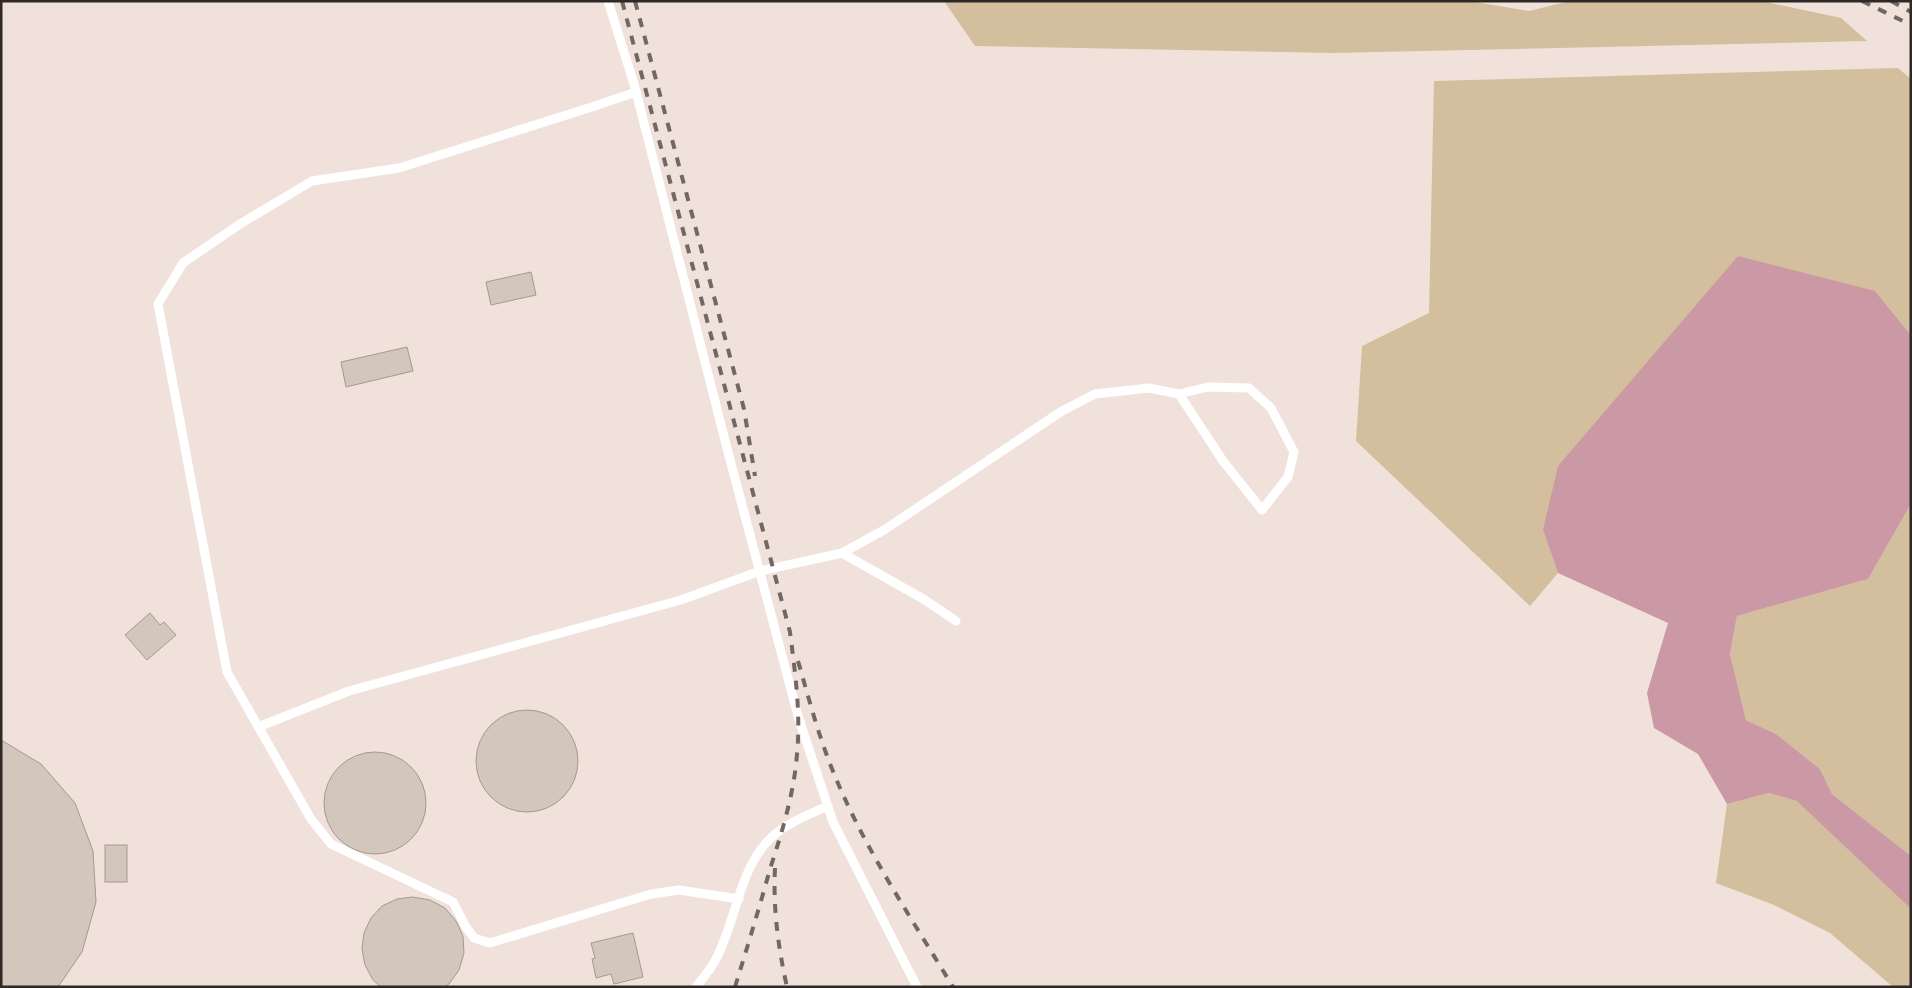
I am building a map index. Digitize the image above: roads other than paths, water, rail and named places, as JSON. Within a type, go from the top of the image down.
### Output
[{"type":"lane","points":[[608,1],[636,92],[798,716],[833,822],[917,987]]},
{"type":"lane","points":[[636,92],[586,110],[399,168],[312,181],[240,224],[183,263],[158,304],[227,672],[311,819],[331,844],[453,902],[474,938],[490,943],[651,894],[679,890],[739,899]]},
{"type":"lane","points":[[258,727],[349,691],[681,600],[760,571],[842,553],[884,530],[1062,412],[1095,394],[1149,388],[1179,394],[1208,387],[1249,388],[1271,408],[1294,452],[1288,476],[1262,510],[1223,461],[1179,394]]},
{"type":"lane","points":[[842,553],[924,600],[956,622]]},
{"type":"lane","points":[[696,987],[716,959],[748,871],[766,842],[802,818],[828,806]]},
{"type":"railway","points":[[622,1],[790,632],[794,662],[798,739],[793,784],[783,827],[735,987]]},
{"type":"railway","points":[[635,1],[744,409],[755,476]]},
{"type":"railway","points":[[1862,1],[1911,25]]},
{"type":"railway","points":[[1891,1],[1911,12]]},
{"type":"railway","points":[[798,661],[822,742],[852,814],[884,873],[953,987]]},
{"type":"railway","points":[[775,868],[777,928],[787,987]]}]
